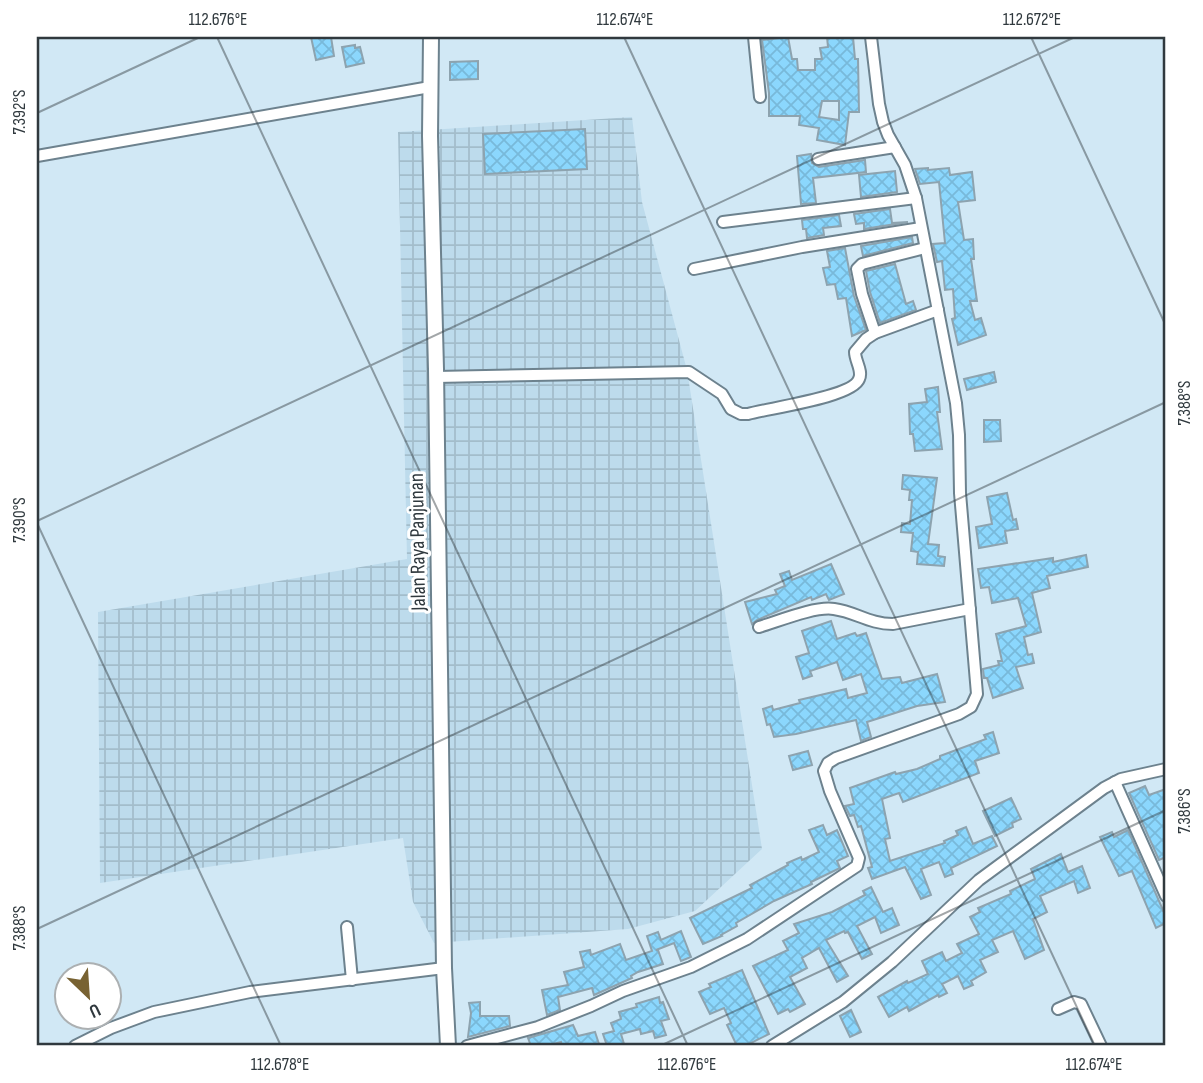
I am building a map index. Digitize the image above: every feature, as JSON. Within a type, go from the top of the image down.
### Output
[{"type":"main road","name":"Jalan Raya Panjunan","points":[[431,37],[421,88],[436,377],[434,969],[449,1046]]},
{"type":"street","points":[[754,37],[760,97]]},
{"type":"street","points":[[467,1046],[538,1027],[623,991],[691,967],[747,939],[857,866],[859,858],[824,771],[828,763],[959,715],[971,707],[977,694],[958,469],[956,403],[916,198],[905,165],[888,135],[879,104],[871,37]]},
{"type":"street","points":[[37,156],[421,88]]},
{"type":"street","points":[[818,159],[895,147]]},
{"type":"street","points":[[723,222],[916,198]]},
{"type":"street","points":[[694,269],[802,247],[921,228]]},
{"type":"street","points":[[874,333],[857,269],[862,264],[925,248]]},
{"type":"street","points":[[436,377],[689,372],[722,394],[731,409],[748,414],[834,396],[855,385],[860,375],[855,352],[866,339],[874,333],[938,310]]},
{"type":"street","points":[[759,627],[824,608],[841,610],[881,624],[970,609]]},
{"type":"street","points":[[772,1046],[843,1002],[892,962],[979,880],[1115,782],[1166,769]]},
{"type":"street","points":[[1115,782],[1166,896]]},
{"type":"street","points":[[347,927],[352,979]]},
{"type":"street","points":[[75,1046],[111,1028],[154,1012],[250,992],[434,969]]},
{"type":"street","points":[[1058,1009],[1074,1002],[1081,1004],[1101,1046]]},
{"type":"shaded area","points":[[632,117],[642,202],[687,370],[762,849],[695,911],[628,929],[434,943],[413,902],[403,838],[100,883],[98,612],[407,559],[398,132]]},
{"type":"building","points":[[311,37],[331,37],[334,56],[316,60]]},
{"type":"building","points":[[788,37],[792,59],[797,59],[798,70],[815,70],[815,59],[822,59],[820,48],[828,47],[827,37],[853,37],[855,59],[858,59],[859,112],[849,112],[845,145],[817,140],[819,128],[799,125],[800,116],[769,116],[769,93],[762,40]],"holes":[[[822,101],[839,101],[839,120],[819,117]]]},
{"type":"building","points":[[355,45],[355,48],[360,47],[364,63],[346,67],[342,47]]},
{"type":"building","points":[[478,61],[478,79],[450,80],[450,62]]},
{"type":"building","points":[[585,129],[587,169],[485,174],[483,134]]},
{"type":"building","points":[[811,154],[812,163],[819,167],[865,160],[866,172],[813,178],[816,203],[801,204],[797,156]]},
{"type":"building","points":[[949,168],[950,175],[972,172],[975,200],[958,202],[964,240],[973,239],[974,259],[971,259],[977,301],[970,301],[975,320],[981,318],[986,335],[958,345],[952,319],[955,318],[953,289],[945,290],[942,261],[937,262],[933,244],[945,243],[939,182],[920,184],[915,169]]},
{"type":"building","points":[[895,171],[897,192],[861,197],[859,175]]},
{"type":"building","points":[[890,209],[892,223],[908,222],[864,229],[864,223],[856,224],[854,214]]},
{"type":"building","points":[[839,215],[841,226],[823,228],[824,235],[807,238],[802,220]]},
{"type":"building","points":[[912,237],[913,243],[863,256],[861,246]]},
{"type":"building","points":[[845,248],[854,296],[866,330],[852,336],[846,298],[838,299],[835,284],[827,285],[823,268],[830,267],[827,251]]},
{"type":"building","points":[[895,264],[906,304],[913,301],[916,310],[880,323],[866,271]]},
{"type":"building","points":[[994,372],[996,382],[967,390],[964,379]]},
{"type":"building","points":[[938,387],[940,412],[937,412],[942,449],[915,451],[913,434],[910,434],[909,404],[927,402],[925,389]]},
{"type":"building","points":[[984,420],[1000,420],[1001,441],[984,442]]},
{"type":"building","points":[[903,475],[937,478],[928,544],[939,545],[938,556],[945,557],[944,566],[917,564],[918,552],[911,551],[913,533],[901,532],[902,523],[910,524],[912,500],[909,500],[910,490],[902,489]]},
{"type":"building","points":[[1007,493],[1013,520],[1016,519],[1018,529],[1005,531],[1007,543],[979,548],[976,527],[992,524],[987,497]]},
{"type":"building","points":[[1086,555],[1088,567],[1047,576],[1050,588],[1032,593],[1041,632],[1024,637],[1028,655],[1032,654],[1034,663],[1016,667],[1023,688],[993,698],[983,669],[999,665],[998,661],[1002,661],[996,634],[1026,626],[1018,598],[992,603],[989,587],[981,588],[978,569],[1053,558],[1053,562]]},
{"type":"building","points":[[831,564],[844,594],[829,600],[826,594],[812,600],[811,597],[752,624],[745,602],[777,594],[775,590],[785,586],[780,574],[789,571],[792,580]]},
{"type":"building","points":[[831,621],[837,639],[855,633],[857,636],[866,633],[882,679],[900,677],[902,683],[937,674],[945,702],[917,706],[867,722],[871,737],[861,741],[856,720],[774,737],[770,724],[767,725],[763,709],[772,706],[773,710],[800,703],[799,700],[846,689],[848,698],[867,693],[861,674],[843,680],[837,662],[810,671],[812,676],[803,679],[796,657],[809,653],[802,631]]},
{"type":"building","points":[[993,732],[999,753],[975,761],[979,773],[903,802],[899,793],[882,799],[890,838],[885,839],[890,861],[945,843],[944,841],[958,835],[956,831],[966,827],[973,844],[992,836],[997,846],[951,868],[953,874],[945,877],[939,862],[921,869],[931,895],[921,899],[905,867],[872,879],[868,868],[872,867],[861,826],[858,827],[854,815],[850,816],[845,806],[854,804],[850,788],[895,772],[896,774],[917,769],[940,759],[940,756],[986,739],[984,735]]},
{"type":"building","points":[[808,751],[812,765],[793,770],[789,756]]},
{"type":"building","points":[[1145,786],[1149,795],[1166,789],[1166,857],[1159,860],[1129,793]]},
{"type":"building","points":[[1011,798],[1021,819],[1012,823],[1013,827],[995,836],[983,811]]},
{"type":"building","points":[[823,825],[827,835],[837,830],[848,856],[837,861],[840,868],[774,901],[736,923],[737,926],[722,936],[703,944],[690,918],[752,888],[750,885],[788,865],[787,863],[819,852],[809,830]]},
{"type":"building","points":[[1128,830],[1166,917],[1166,923],[1156,928],[1132,871],[1119,876],[1100,837],[1112,832],[1114,837]]},
{"type":"building","points":[[1061,854],[1068,872],[1082,866],[1090,888],[1078,893],[1074,881],[1040,896],[1047,912],[1033,919],[1044,950],[1025,959],[1013,931],[992,940],[998,952],[980,960],[986,972],[971,981],[973,985],[964,989],[958,976],[942,984],[947,993],[909,1011],[907,1007],[889,1017],[878,997],[907,981],[908,983],[928,974],[922,961],[942,952],[946,961],[962,953],[957,944],[979,934],[970,917],[980,912],[978,908],[1011,894],[1010,891],[1035,879],[1031,869]]},
{"type":"building","points":[[871,887],[883,912],[892,908],[899,925],[881,933],[875,917],[857,926],[872,954],[862,959],[848,932],[844,931],[826,940],[848,976],[837,982],[819,948],[802,958],[807,968],[790,977],[805,1004],[790,1012],[788,1009],[778,1014],[753,966],[788,950],[783,941],[799,933],[794,924],[832,912],[865,895],[863,891]]},
{"type":"building","points":[[681,931],[691,957],[681,961],[674,943],[656,950],[663,964],[638,972],[631,976],[632,978],[594,995],[592,988],[558,997],[560,1010],[547,1015],[542,990],[568,985],[564,972],[584,967],[580,952],[590,950],[591,955],[620,944],[626,960],[652,951],[647,936],[658,932],[661,940]]},
{"type":"building","points":[[742,970],[769,1034],[745,1046],[737,1046],[727,1025],[731,1023],[724,1008],[710,1014],[699,992],[711,987],[709,984]]},
{"type":"building","points":[[659,997],[669,1019],[661,1021],[666,1035],[655,1038],[653,1031],[641,1034],[640,1029],[621,1034],[624,1044],[607,1046],[603,1034],[614,1031],[611,1023],[621,1019],[619,1012]]},
{"type":"building","points":[[480,1002],[480,1016],[509,1016],[510,1026],[468,1037],[471,1013],[469,1003]]},
{"type":"building","points":[[851,1010],[861,1032],[850,1037],[840,1016]]},
{"type":"building","points":[[573,1025],[578,1036],[595,1032],[599,1044],[562,1046],[561,1042],[531,1046],[528,1038]]}]
